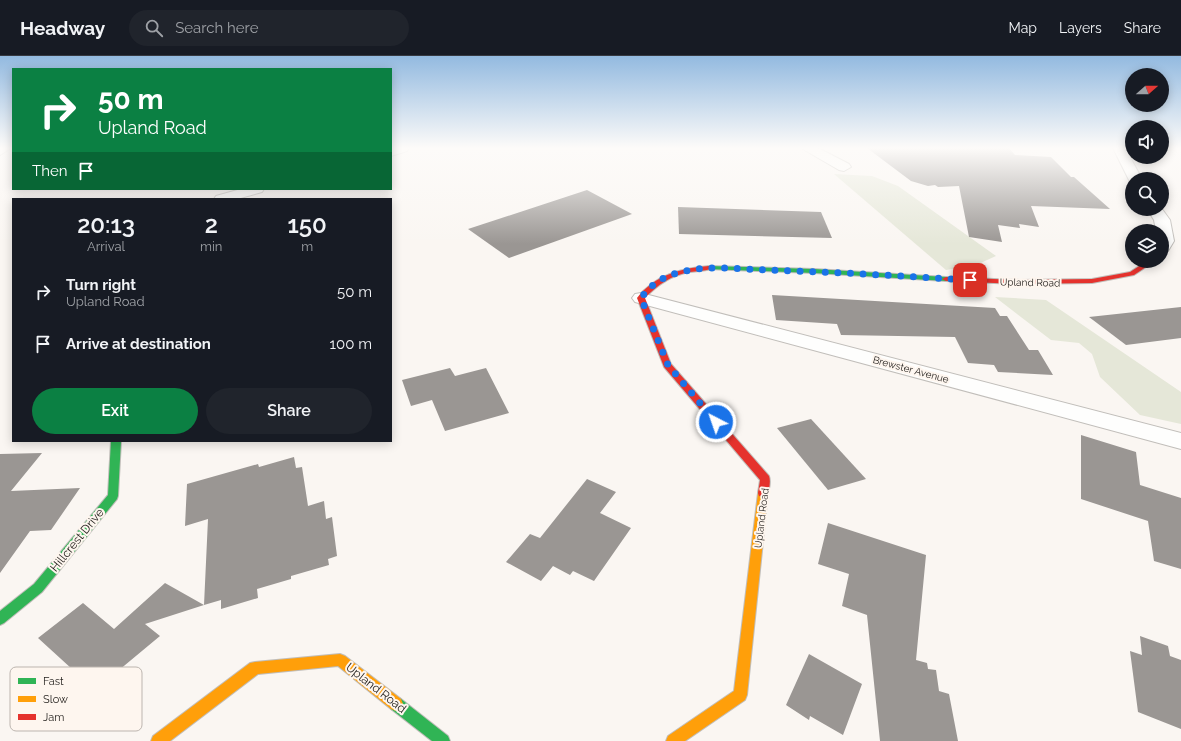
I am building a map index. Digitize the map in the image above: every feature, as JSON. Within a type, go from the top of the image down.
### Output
[{"type":"street","points":[[225,198],[253,190]]},
{"type":"street","name":"Upland Road","points":[[673,741],[740,695],[765,479],[668,365],[641,298],[648,288],[664,277],[703,268],[811,271],[1017,283],[1081,282],[1122,277],[1146,268]]},
{"type":"street","name":"Brewster Avenue","points":[[641,298],[1181,441]]},
{"type":"street","name":"Hillcrest Drive","points":[[0,619],[38,588],[113,496],[116,442]]},
{"type":"street","name":"Upland Road","points":[[158,741],[255,668],[340,660],[443,741]]},
{"type":"shaded area","points":[[841,180],[882,180],[898,186],[996,256],[976,265],[946,270]]},
{"type":"shaded area","points":[[995,297],[1046,300],[1181,392],[1181,424],[1140,415],[1100,377],[1092,354],[1079,343],[1051,340]]},
{"type":"building","points":[[910,180],[1077,180],[1110,209],[1031,206],[1039,227],[1019,224],[1020,228],[998,225],[1002,242],[969,237],[959,186],[928,186]]},
{"type":"building","points":[[587,190],[632,214],[509,258],[468,229]]},
{"type":"building","points":[[678,207],[821,212],[832,238],[679,234]]},
{"type":"building","points":[[772,295],[995,308],[1000,316],[1007,316],[1029,350],[1038,350],[1053,375],[998,372],[994,365],[968,363],[955,337],[841,335],[837,324],[776,320]]},
{"type":"building","points":[[1181,307],[1181,338],[1126,345],[1089,317]]},
{"type":"building","points":[[450,368],[455,376],[486,368],[509,413],[445,431],[432,400],[411,406],[402,380]]},
{"type":"building","points":[[811,419],[866,479],[828,490],[777,428]]},
{"type":"building","points":[[1081,435],[1136,452],[1140,485],[1181,498],[1181,569],[1154,561],[1148,521],[1081,499]]},
{"type":"building","points":[[42,453],[11,491],[80,488],[51,530],[30,531],[0,573],[0,454]]},
{"type":"building","points":[[294,457],[296,468],[302,467],[308,506],[324,501],[326,519],[332,517],[337,556],[328,559],[329,565],[291,576],[291,579],[257,589],[258,598],[221,609],[221,600],[204,605],[208,519],[185,526],[187,484],[258,464],[259,467]]},
{"type":"building","points":[[587,479],[616,492],[600,513],[631,528],[594,581],[573,571],[570,575],[553,566],[541,581],[506,562],[530,534],[540,538]]},
{"type":"building","points":[[828,523],[926,555],[916,660],[927,663],[928,669],[936,670],[939,691],[949,694],[958,741],[880,741],[867,615],[842,606],[849,574],[818,564]]},
{"type":"building","points":[[165,583],[204,605],[145,624],[160,636],[123,667],[70,667],[38,638],[83,603],[114,629]]},
{"type":"building","points":[[1140,636],[1168,646],[1170,656],[1181,660],[1181,729],[1138,712],[1130,651],[1142,655]]},
{"type":"building","points":[[809,654],[862,684],[843,735],[810,716],[809,720],[786,705]]},
{"type":"traffic: fast","points":[[709,268],[814,271],[946,279]]},
{"type":"traffic: fast","points":[[0,619],[38,588],[113,496],[116,442]]},
{"type":"traffic: fast","points":[[396,704],[443,741]]},
{"type":"traffic: slow","points":[[673,741],[740,695],[763,493]]},
{"type":"traffic: slow","points":[[158,741],[255,668],[340,660],[396,704]]},
{"type":"traffic: jam","points":[[709,268],[689,270],[671,275],[655,284],[641,298],[667,365],[765,479],[763,493]]},
{"type":"traffic: jam","points":[[946,279],[1020,282],[1092,281],[1132,274],[1141,268]]},
{"type":"route","points":[[716,422],[668,365],[641,298],[648,288],[664,277],[703,268],[811,271],[970,280]]}]
